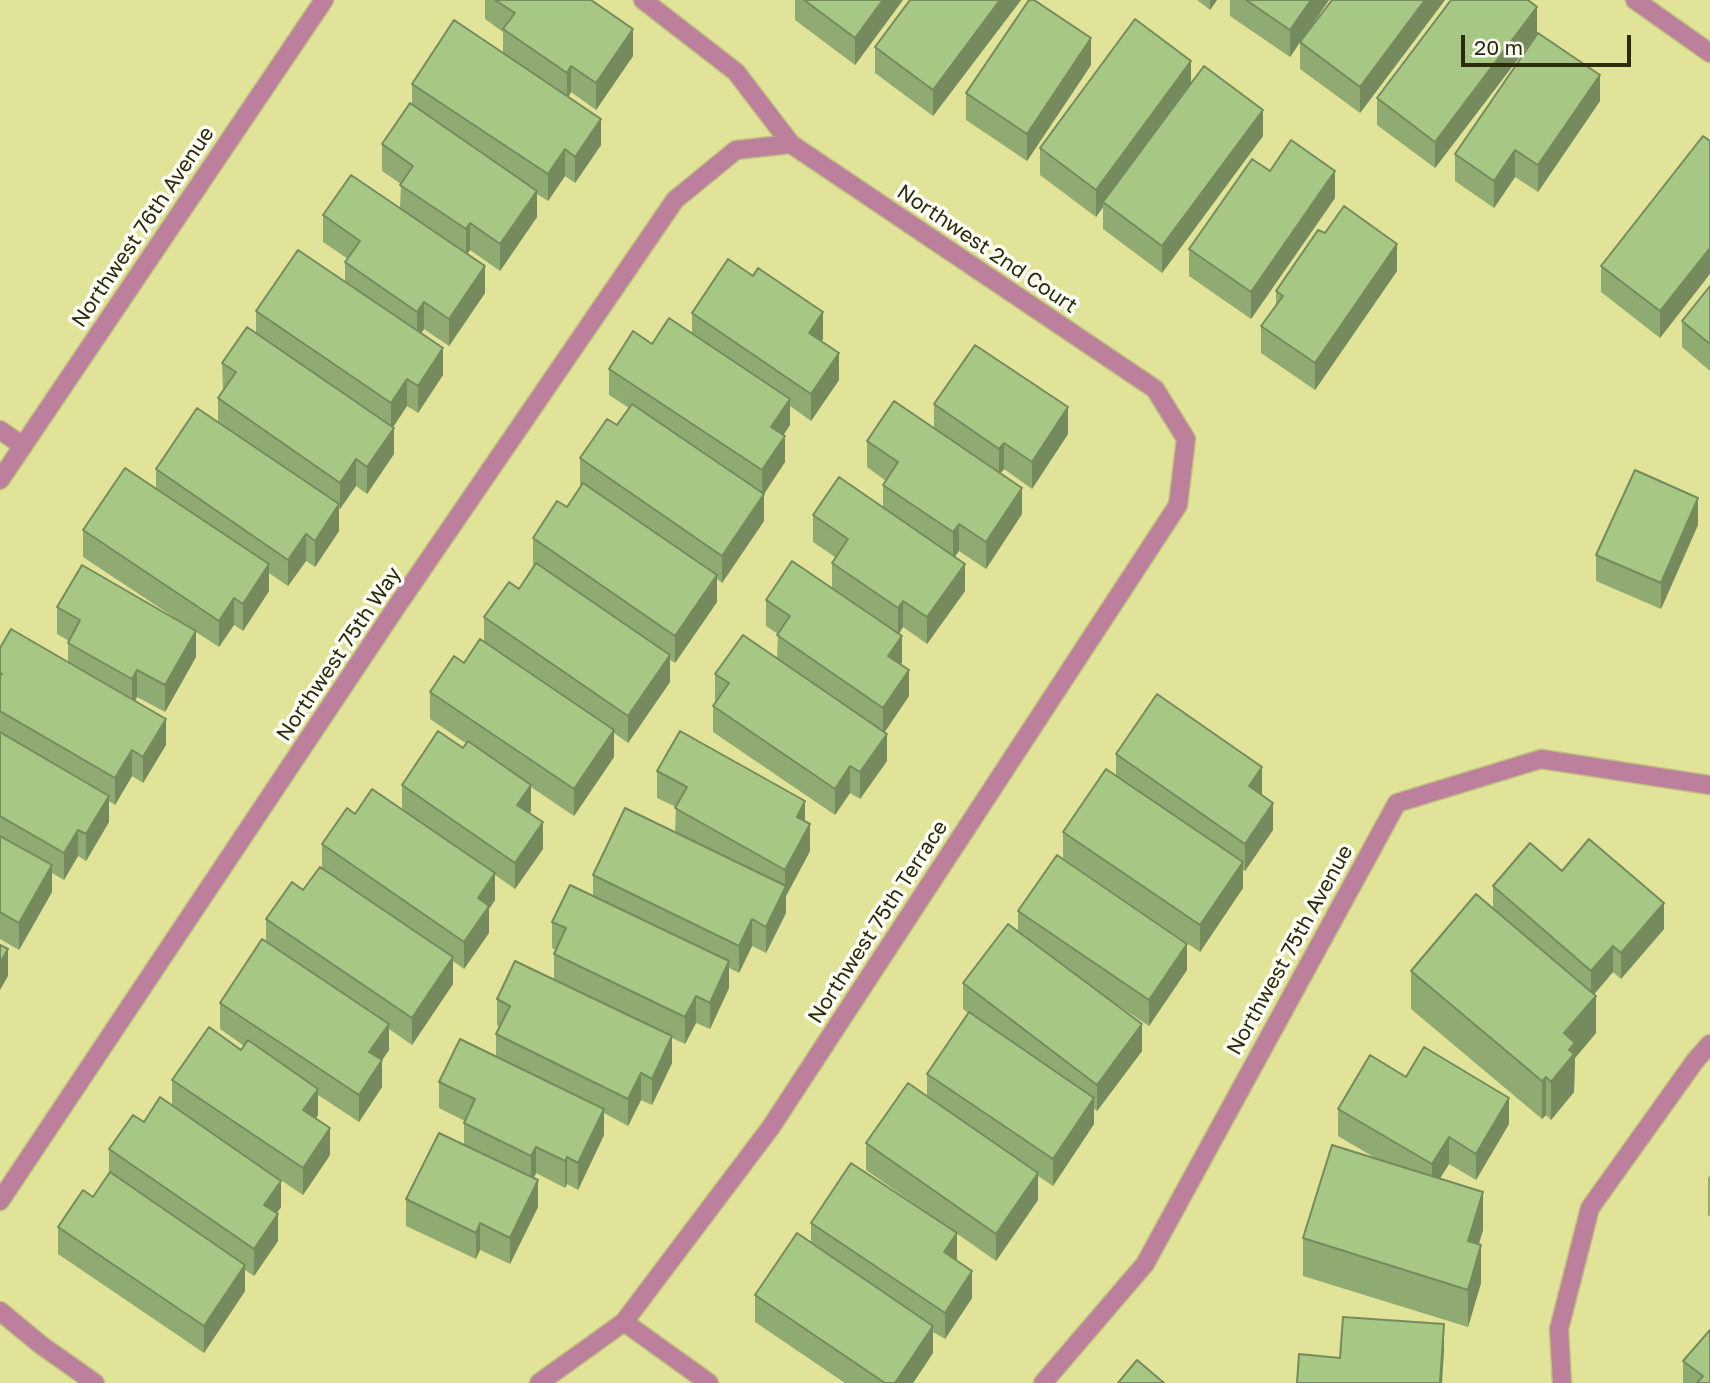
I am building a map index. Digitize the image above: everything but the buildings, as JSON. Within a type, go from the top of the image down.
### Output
[{"type":"street","name":"Northwest 76th Avenue","points":[[0,480],[324,0]]},
{"type":"street","name":"Northwest 2nd Court","points":[[643,0],[736,72],[791,144],[1155,389],[1186,439]]},
{"type":"street","points":[[1635,0],[1710,53]]},
{"type":"street","name":"Northwest 75th Way","points":[[0,1201],[397,606],[675,200],[736,150],[791,144]]},
{"type":"street","points":[[0,430],[23,446]]},
{"type":"street","name":"Northwest 75th Terrace","points":[[539,1383],[624,1322],[771,1127],[1178,505],[1186,439]]},
{"type":"street","name":"Northwest 75th Avenue","points":[[1043,1383],[1145,1264],[1397,803],[1541,759],[1710,785]]},
{"type":"street","points":[[1562,1383],[1559,1329],[1590,1208],[1710,1044]]},
{"type":"street","points":[[0,1311],[41,1345],[95,1383]]},
{"type":"street","points":[[624,1322],[709,1383]]}]
